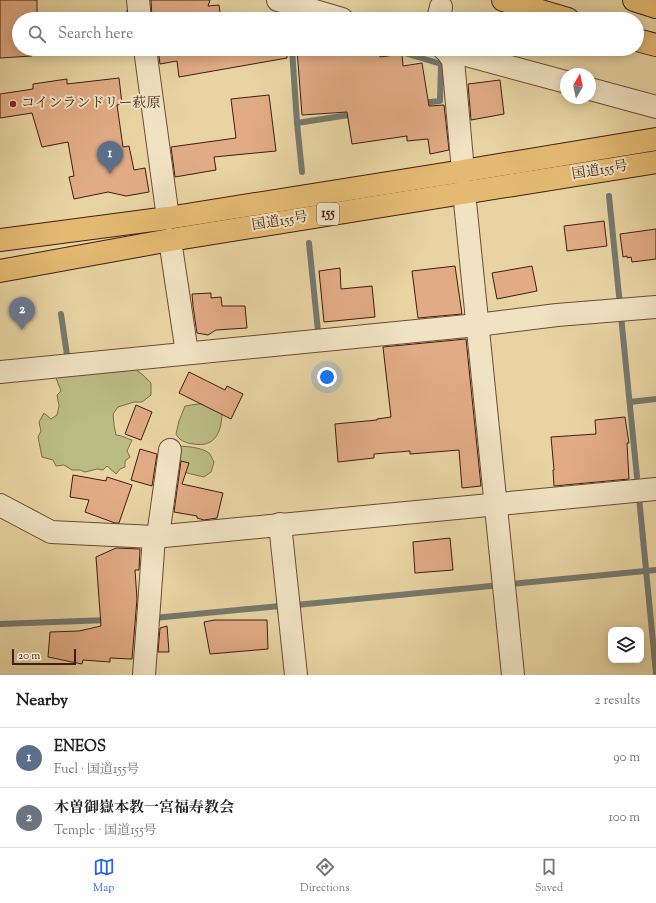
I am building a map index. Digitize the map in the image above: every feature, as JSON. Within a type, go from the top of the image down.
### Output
[{"type":"highway","points":[[503,0],[544,12]]},
{"type":"highway","points":[[634,0],[656,6]]},
{"type":"highway","points":[[644,42],[656,45]]},
{"type":"highway","name":"国道155号","points":[[0,271],[170,240],[464,182],[656,139]]},
{"type":"highway","name":"国道155号","points":[[0,240],[464,182],[656,162]]},
{"type":"street","points":[[138,0],[139,12]]},
{"type":"street","points":[[278,0],[318,12]]},
{"type":"street","points":[[146,56],[168,218]]},
{"type":"street","points":[[450,56],[453,60],[477,325],[513,675]]},
{"type":"street","points":[[470,56],[560,80]]},
{"type":"street","points":[[596,91],[656,107]]},
{"type":"street","points":[[170,240],[187,353]]},
{"type":"street","points":[[0,372],[656,307]]},
{"type":"street","points":[[144,675],[156,536],[170,450]]},
{"type":"street","points":[[0,506],[51,532],[156,536],[656,489]]},
{"type":"street","points":[[280,524],[296,675]]},
{"type":"green space","points":[[130,365],[151,383],[151,395],[142,402],[134,402],[118,407],[113,414],[116,435],[132,440],[127,451],[130,457],[125,461],[125,467],[120,469],[116,474],[107,466],[103,470],[97,469],[85,472],[80,470],[72,470],[64,465],[56,466],[53,460],[42,457],[38,437],[41,431],[39,422],[44,413],[51,419],[57,415],[59,406],[57,395],[61,391],[56,378],[60,373]]},
{"type":"green space","points":[[206,404],[222,412],[221,425],[216,436],[213,440],[202,445],[185,442],[176,434],[185,406]]},
{"type":"green space","points":[[174,446],[197,448],[209,453],[214,462],[211,472],[204,477],[170,469]]},
{"type":"building","points":[[0,0],[37,0],[37,12],[12,12],[12,56],[32,56],[0,58]]},
{"type":"building","points":[[151,0],[210,0],[208,6],[219,5],[220,12],[152,12]]},
{"type":"building","points":[[159,56],[287,56],[287,58],[179,77],[177,61],[160,64]]},
{"type":"building","points":[[298,56],[402,56],[403,66],[422,63],[429,106],[444,105],[449,150],[430,154],[428,139],[407,141],[407,136],[352,144],[347,112],[302,115]]},
{"type":"building","points":[[119,78],[122,104],[117,105],[123,147],[129,146],[134,170],[145,168],[149,192],[126,196],[108,192],[74,199],[69,177],[74,176],[68,142],[42,147],[32,113],[0,118],[0,94],[33,89],[33,84],[67,79],[67,84]]},
{"type":"building","points":[[500,80],[504,114],[471,120],[468,84]]},
{"type":"building","points":[[269,95],[276,151],[214,157],[216,170],[175,177],[171,147],[236,138],[231,99]]},
{"type":"building","points":[[604,221],[607,246],[567,251],[564,226]]},
{"type":"building","points":[[656,229],[656,259],[632,262],[631,257],[623,257],[620,234]]},
{"type":"building","points":[[455,266],[462,314],[418,318],[412,271]]},
{"type":"building","points":[[532,266],[537,291],[497,299],[492,273]]},
{"type":"building","points":[[340,268],[341,289],[372,286],[375,317],[324,322],[319,271]]},
{"type":"building","points":[[211,293],[211,298],[221,297],[222,306],[245,306],[247,328],[216,330],[208,335],[197,333],[192,294]]},
{"type":"building","points":[[466,339],[481,486],[462,488],[459,450],[410,454],[410,451],[374,454],[374,458],[338,462],[335,424],[377,420],[391,417],[383,347]]},
{"type":"building","points":[[189,372],[225,390],[227,386],[243,394],[231,419],[179,393]]},
{"type":"building","points":[[136,405],[152,412],[141,440],[125,434]]},
{"type":"building","points":[[625,417],[629,443],[627,443],[629,479],[554,486],[551,437],[596,434],[595,420]]},
{"type":"building","points":[[140,449],[157,454],[152,486],[131,480]]},
{"type":"building","points":[[181,461],[189,463],[182,484],[223,493],[217,518],[204,520],[197,518],[197,516],[174,512]]},
{"type":"building","points":[[73,475],[106,481],[107,477],[132,485],[119,523],[115,523],[85,512],[89,500],[70,497]]},
{"type":"building","points":[[450,538],[453,570],[415,573],[413,542]]},
{"type":"building","points":[[116,548],[140,549],[139,570],[135,570],[137,599],[132,659],[110,658],[110,662],[83,660],[82,664],[48,657],[50,632],[79,631],[101,626],[96,557]]},
{"type":"building","points":[[215,620],[267,620],[268,649],[210,654],[204,622]]},
{"type":"building","points":[[167,626],[169,652],[158,652],[160,628]]},
{"type":"waterway","points":[[292,56],[297,123]]},
{"type":"waterway","points":[[414,56],[441,64],[440,101],[421,103]]},
{"type":"waterway","points":[[302,172],[297,123],[355,114]]},
{"type":"waterway","points":[[609,196],[620,305]]},
{"type":"waterway","points":[[309,243],[318,331]]},
{"type":"waterway","points":[[61,314],[67,355]]},
{"type":"waterway","points":[[621,316],[637,477]]},
{"type":"waterway","points":[[630,402],[656,399]]},
{"type":"waterway","points":[[639,497],[656,673]]},
{"type":"waterway","points":[[511,584],[656,570]]},
{"type":"waterway","points":[[296,605],[491,586]]},
{"type":"waterway","points":[[154,618],[280,606],[280,612]]},
{"type":"waterway","points":[[0,624],[108,620]]},
{"type":"place","name":"コインランドリー萩原","points":[[13,104]]},
{"type":"place","name":"ENEOS","points":[[110,174]]},
{"type":"place","name":"木曽御嶽本教一宮福寿教会","points":[[22,330]]}]
